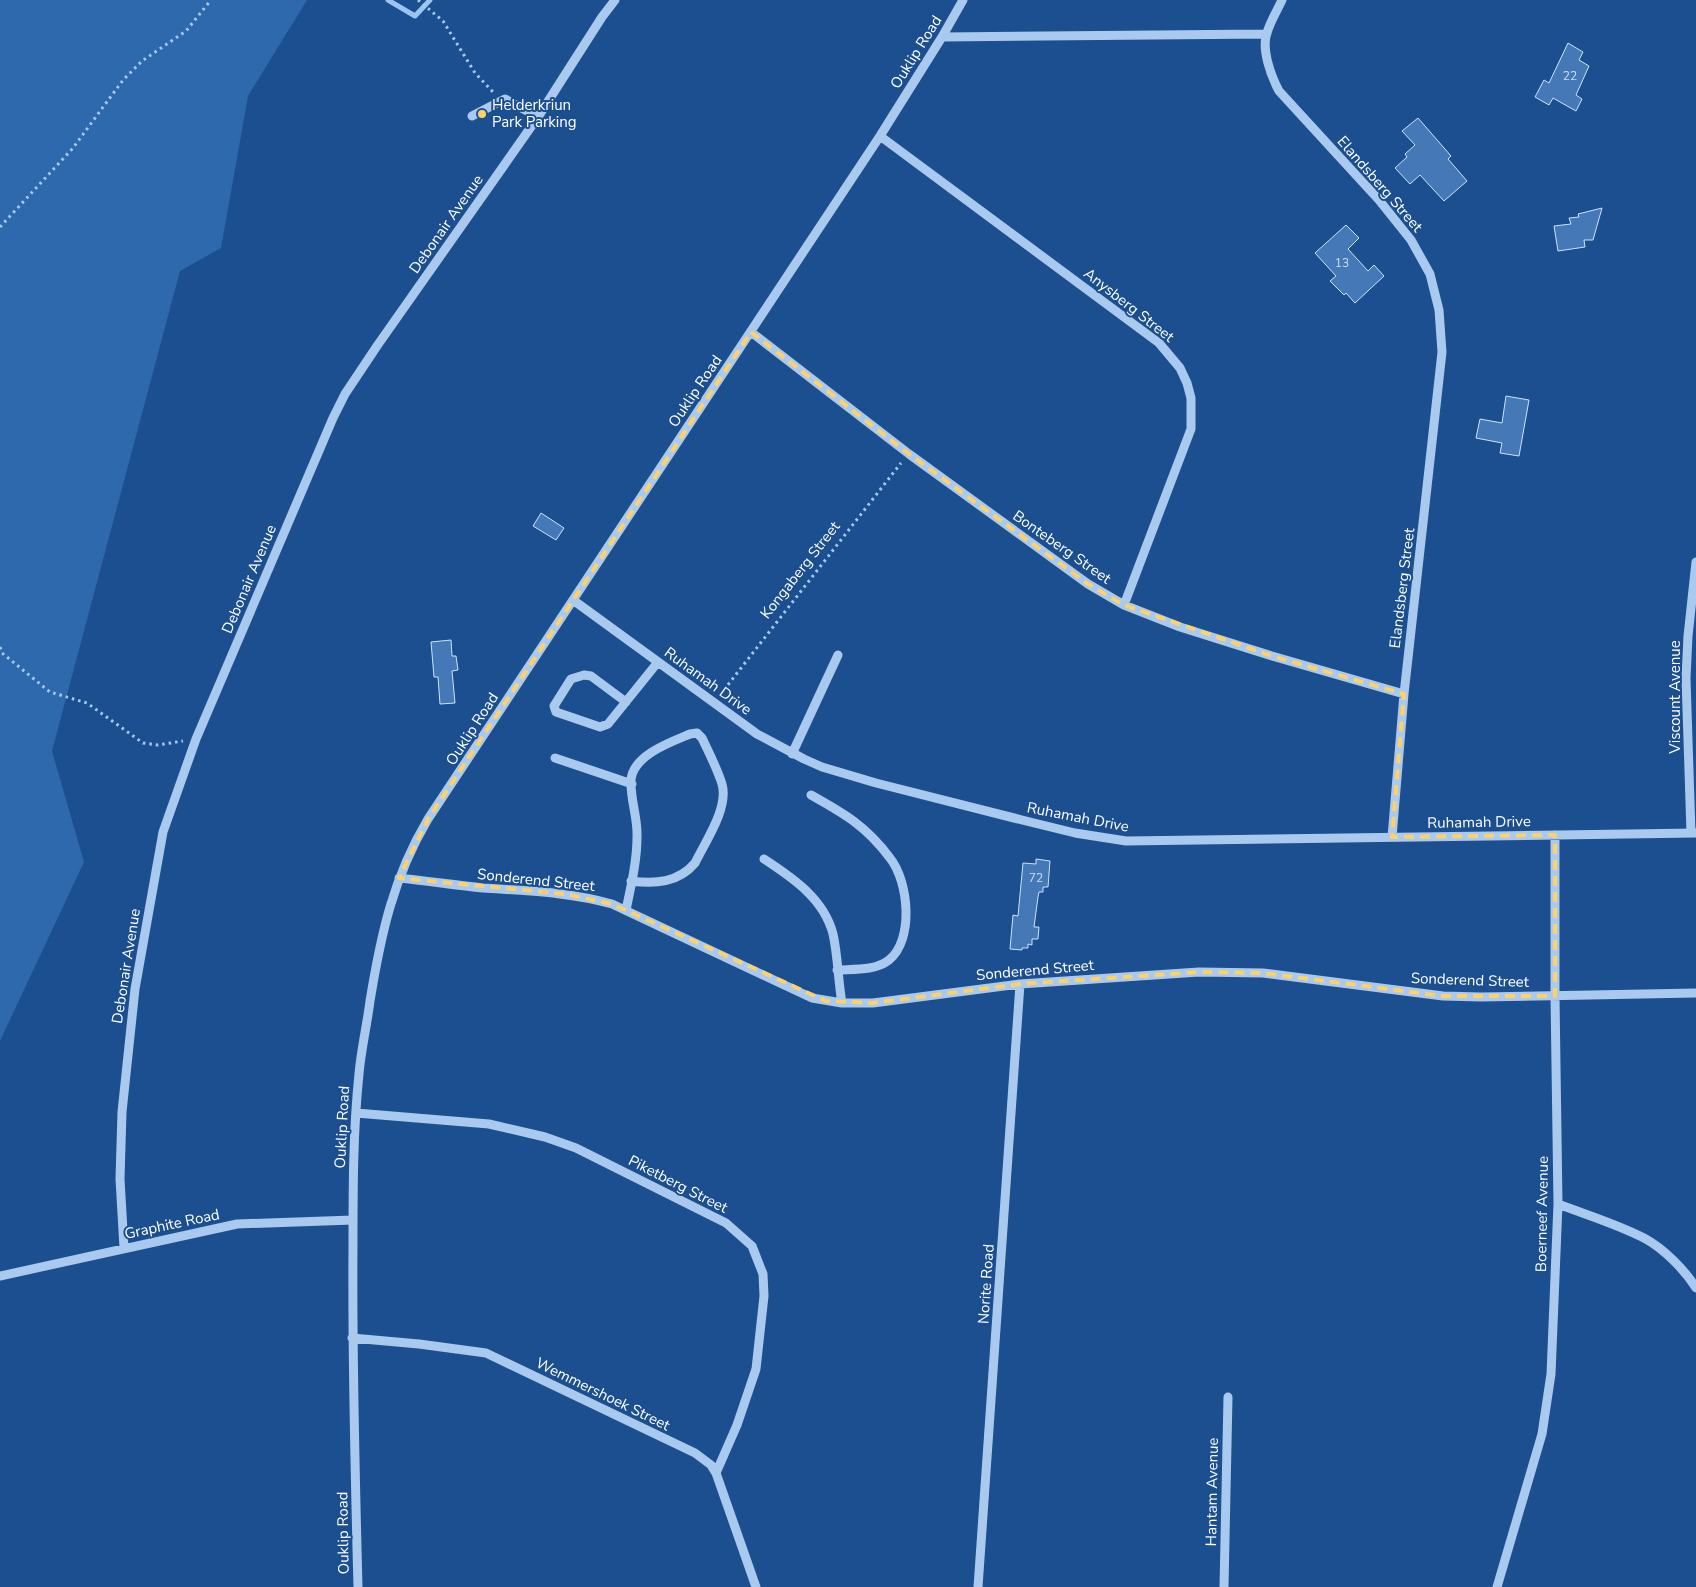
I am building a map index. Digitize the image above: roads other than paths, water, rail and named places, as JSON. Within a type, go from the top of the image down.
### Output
[{"type":"street","name":"Debonair Avenue","points":[[124,1248],[120,1179],[121,1137],[135,989],[163,832],[196,740],[333,418],[345,394],[538,117],[602,17],[615,0]]},
{"type":"street","name":"Ouklip Road","points":[[358,1587],[352,1338],[356,1113],[359,1072],[378,957],[386,917],[399,878],[417,837],[428,819],[880,136],[963,0]]},
{"type":"street","points":[[942,37],[1266,34],[1282,0]]},
{"type":"street","name":"Elandsberg Street","points":[[1266,34],[1267,62],[1279,91],[1379,200],[1411,240],[1430,274],[1439,310],[1442,352],[1404,694],[1392,837]]},
{"type":"street","points":[[472,116],[505,99],[538,117]]},
{"type":"street","name":"Anysberg Street","points":[[880,136],[1159,343],[1180,368],[1192,398],[1191,429],[1124,605]]},
{"type":"street","name":"Bonteberg Street","points":[[751,332],[908,454],[1088,584],[1124,605],[1180,627],[1404,694]]},
{"type":"street","name":"Viscount Avenue","points":[[1694,833],[1686,678],[1688,636],[1696,562]]},
{"type":"street","name":"Ruhamah Drive","points":[[573,600],[757,734],[792,754],[822,766],[876,783],[1075,833],[1126,841],[1694,833]]},
{"type":"street","points":[[792,754],[838,655]]},
{"type":"street","points":[[626,702],[591,676],[584,675],[571,679],[554,706],[556,712],[600,727],[608,724],[626,702],[658,662]]},
{"type":"street","points":[[1686,678],[1696,678]]},
{"type":"street","points":[[626,910],[637,836],[632,774],[648,754],[690,734],[697,733],[702,738],[722,784],[723,796],[720,811],[691,868],[679,876],[660,882],[631,881]]},
{"type":"street","points":[[555,758],[632,784]]},
{"type":"street","points":[[810,795],[845,813],[871,835],[892,859],[903,884],[906,900],[904,934],[901,945],[895,954],[888,961],[868,969],[837,970]]},
{"type":"street","name":"Boerneef Avenue","points":[[1497,1587],[1542,1434],[1551,1374],[1558,1204],[1555,835]]},
{"type":"street","points":[[764,859],[812,896],[830,924],[834,936],[842,1004]]},
{"type":"street","name":"Sonderend Street","points":[[399,878],[591,898],[626,910],[812,998],[842,1004],[1020,984],[1189,972],[1263,973],[1443,996],[1696,993]]},
{"type":"street","name":"Norite Road","points":[[978,1587],[1020,984]]},
{"type":"street","name":"Piketberg Street","points":[[356,1113],[489,1124],[545,1137],[576,1148],[726,1223],[742,1236],[752,1246],[763,1274],[764,1296],[758,1357],[748,1393],[716,1473]]},
{"type":"street","points":[[1558,1204],[1645,1238],[1667,1255],[1684,1272],[1696,1288]]},
{"type":"street","name":"Graphite Road","points":[[0,1276],[237,1224],[353,1220]]},
{"type":"street","name":"Wemmershoek Street","points":[[352,1338],[486,1353],[695,1453],[711,1465],[716,1473],[756,1587]]},
{"type":"street","name":"Hantam Avenue","points":[[1224,1587],[1228,1397]]},
{"type":"waterway","points":[[388,0],[415,16],[430,0]]},
{"type":"place","name":"Helderkriun Park Parking","points":[[482,114]]}]
